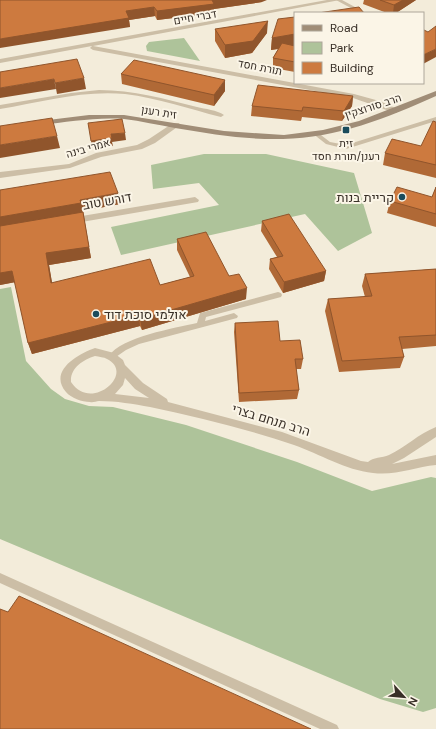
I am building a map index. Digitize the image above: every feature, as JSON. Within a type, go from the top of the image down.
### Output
[{"type":"street","name":"דברי חיים","points":[[0,61],[337,0]]},
{"type":"street","name":"דברי חיים","points":[[60,50],[96,48],[120,52],[134,40],[152,34]]},
{"type":"street","name":"תורת חסד","points":[[120,52],[354,96],[380,104],[394,111]]},
{"type":"street","name":"הרב סורוצקין","points":[[314,133],[333,130],[394,111],[436,94]]},
{"type":"street","name":"זית רענן","points":[[32,124],[71,118],[107,116],[248,136],[285,137],[314,133]]},
{"type":"street","name":"אמרי בינה","points":[[0,175],[70,166],[99,155],[139,147],[152,141],[176,125]]},
{"type":"street","name":"דורש טוב","points":[[62,222],[195,200]]},
{"type":"street","points":[[95,352],[113,356],[122,368],[120,382],[116,388],[100,397],[82,397],[74,393],[66,380],[66,372],[77,358],[95,352]]},
{"type":"street","name":"הרב מנחם בצרי","points":[[122,368],[139,386],[170,406]]},
{"type":"street","name":"הרב מנחם בצרי","points":[[100,397],[131,399],[170,406],[300,443],[349,463],[362,466],[382,469],[398,468],[436,460]]},
{"type":"street","name":"הרב מנחם בצרי","points":[[362,466],[382,463],[395,458],[406,452],[427,435],[436,432]]},
{"type":"lane","points":[[337,0],[362,12]]},
{"type":"lane","points":[[0,107],[90,93],[113,92],[136,95],[221,115]]},
{"type":"lane","points":[[314,133],[328,143],[346,147],[436,119]]},
{"type":"lane","points":[[200,324],[203,315],[278,295]]},
{"type":"lane","points":[[113,356],[123,348],[137,341],[234,316]]},
{"type":"lane","points":[[0,578],[333,729]]},
{"type":"green space","points":[[184,38],[200,61],[147,51],[146,46],[149,42]]},
{"type":"green space","points":[[204,154],[266,154],[354,173],[372,233],[338,251],[305,214],[121,255],[111,227],[219,205],[199,183],[153,189],[151,165]]},
{"type":"green space","points":[[11,287],[26,361],[51,389],[65,399],[89,406],[113,407],[186,425],[297,462],[372,491],[431,477],[436,478],[436,708],[423,712],[380,699],[0,539],[0,289]]},
{"type":"building","points":[[0,0],[212,0],[214,4],[157,11],[154,7],[126,11],[129,18],[0,39]]},
{"type":"building","points":[[380,0],[403,0],[394,5]]},
{"type":"building","points":[[359,7],[363,12],[325,12]]},
{"type":"building","points":[[294,17],[294,34],[272,38],[278,19]]},
{"type":"building","points":[[268,21],[253,41],[225,45],[215,29]]},
{"type":"building","points":[[436,26],[436,49],[424,55],[424,30],[428,32]]},
{"type":"building","points":[[282,43],[294,46],[294,62],[273,58]]},
{"type":"building","points":[[77,59],[84,78],[55,83],[54,79],[0,88],[0,72]]},
{"type":"building","points":[[134,60],[225,80],[214,95],[121,74]]},
{"type":"building","points":[[258,85],[353,96],[344,111],[303,107],[302,111],[252,106]]},
{"type":"building","points":[[52,118],[57,136],[0,145],[0,126]]},
{"type":"building","points":[[122,119],[125,133],[111,134],[112,138],[91,141],[88,123]]},
{"type":"building","points":[[433,121],[436,122],[436,165],[385,153],[392,139],[421,146]]},
{"type":"building","points":[[110,172],[118,193],[80,200],[81,203],[0,217],[0,190]]},
{"type":"building","points":[[397,187],[432,197],[436,187],[436,214],[390,201]]},
{"type":"building","points":[[83,212],[89,247],[46,253],[51,283],[150,259],[160,285],[194,276],[177,239],[206,232],[229,276],[239,274],[247,288],[140,319],[139,315],[28,343],[12,271],[0,273],[0,226]]},
{"type":"building","points":[[289,214],[326,271],[284,282],[270,259],[283,256],[262,221]]},
{"type":"building","points":[[436,269],[436,335],[399,337],[404,357],[342,361],[328,299],[372,296],[365,274]]},
{"type":"building","points":[[278,321],[280,341],[300,340],[303,359],[295,359],[299,390],[239,393],[235,323]]},
{"type":"building","points":[[19,596],[311,729],[0,729],[0,609],[8,612]]},
{"type":"place","name":"זית רענן/תורת חסד","points":[[346,130]]},
{"type":"place","name":"קריית בנות","points":[[402,197]]},
{"type":"place","name":"אולמי סוכת דוד","points":[[96,314]]}]
